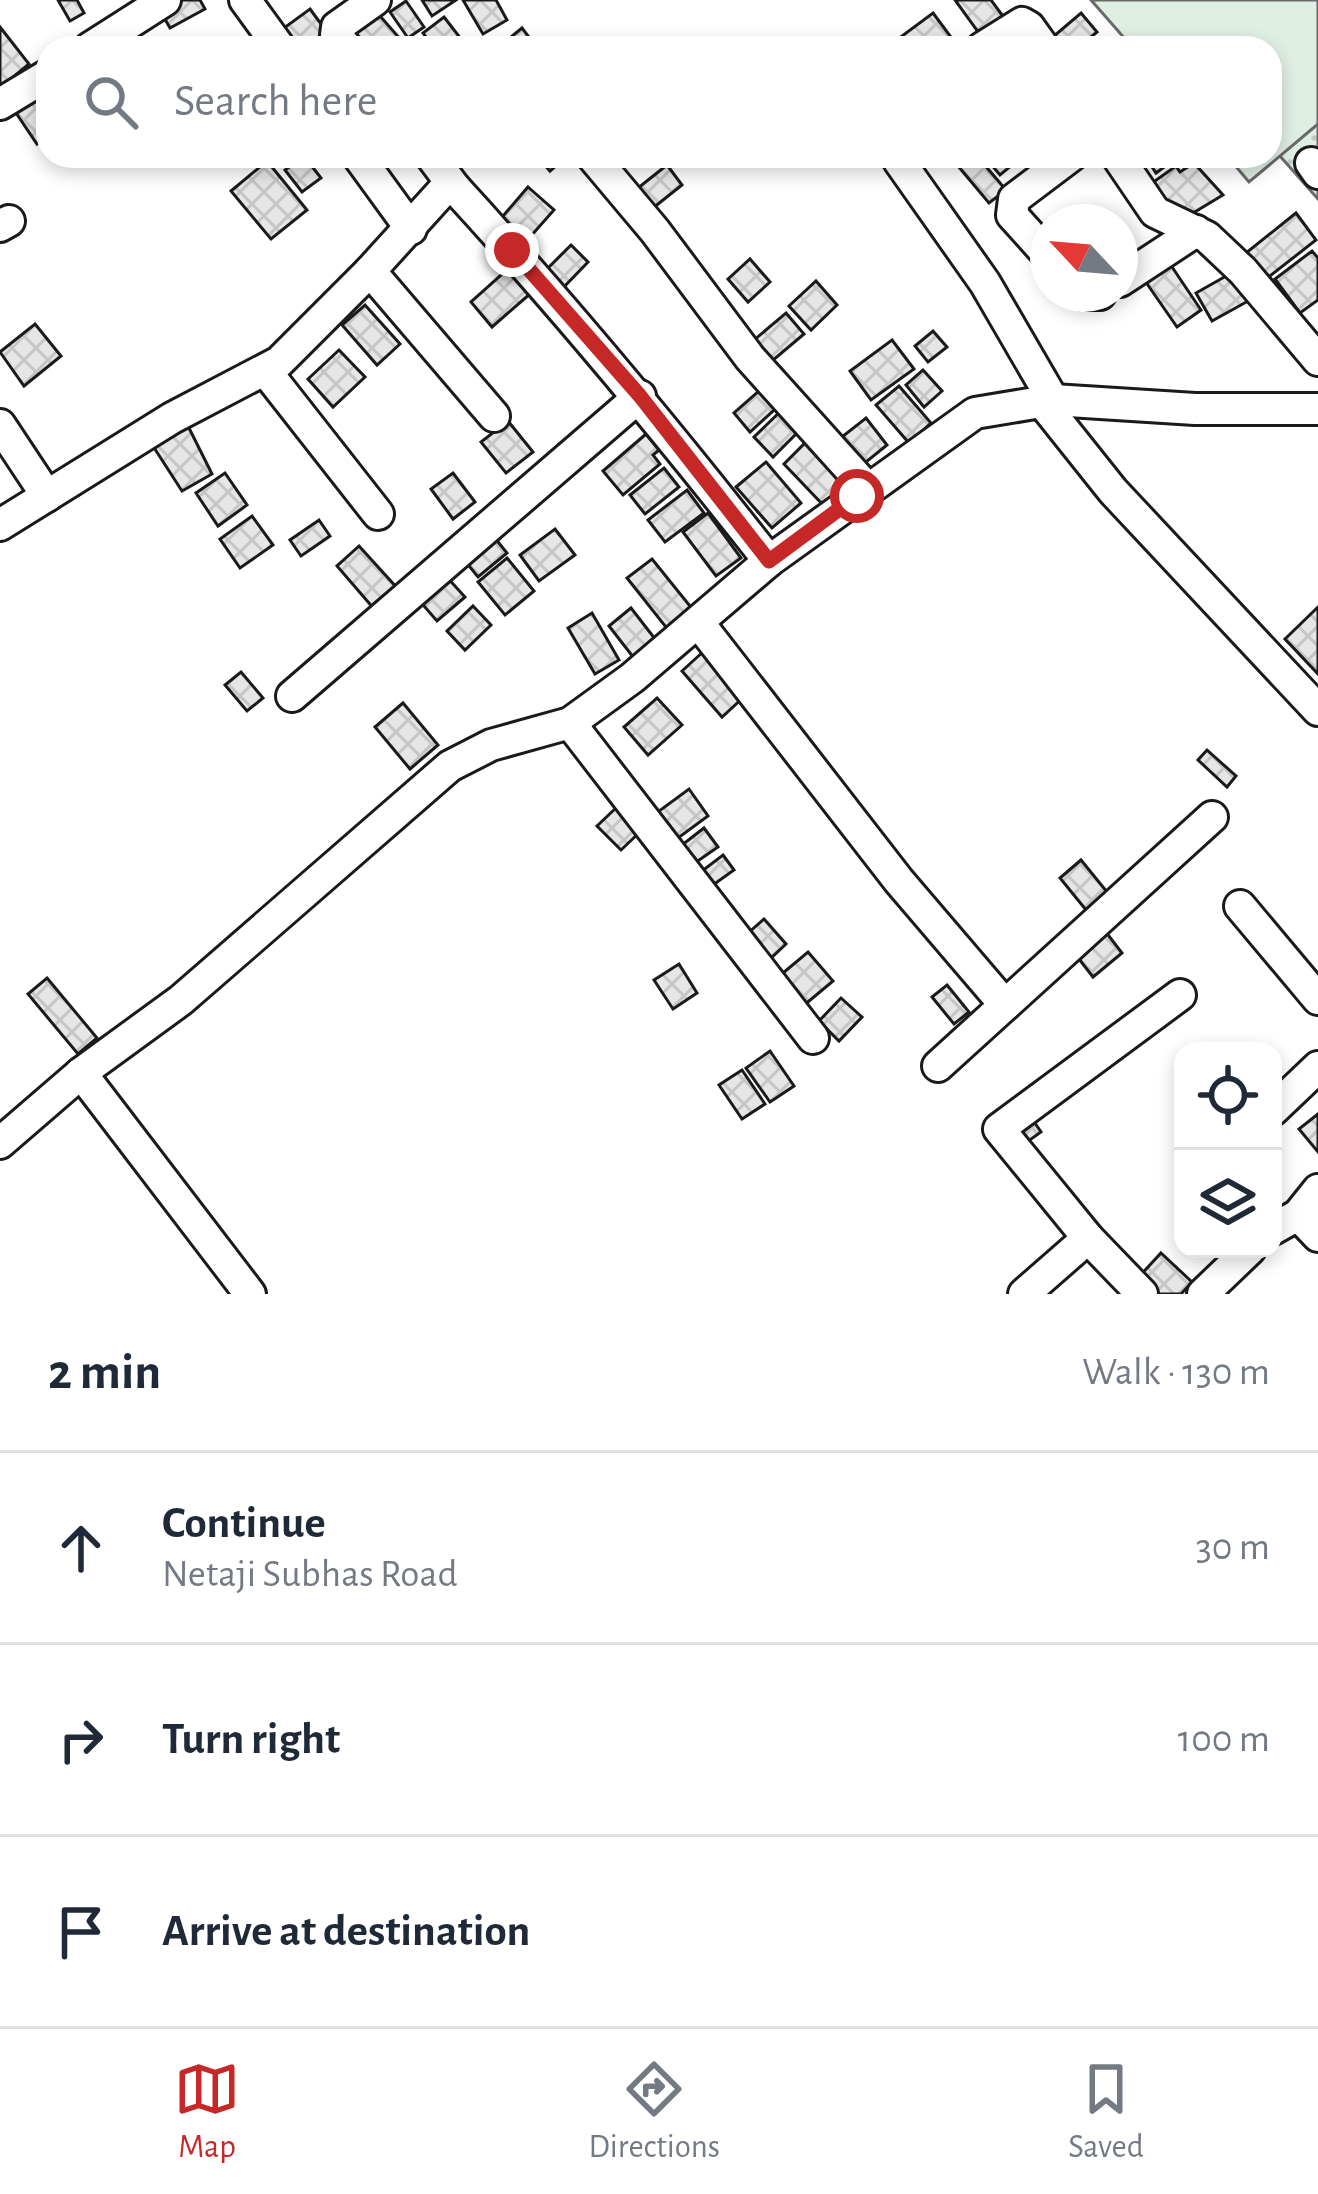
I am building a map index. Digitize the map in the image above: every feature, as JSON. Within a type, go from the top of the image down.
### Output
[{"type":"street","points":[[109,36],[165,0]]},
{"type":"street","points":[[245,0],[271,36]]},
{"type":"street","points":[[337,36],[338,27],[375,0]]},
{"type":"street","points":[[1001,36],[1022,23],[1035,36]]},
{"type":"street","points":[[0,104],[36,82]]},
{"type":"street","points":[[367,168],[411,229]]},
{"type":"street","points":[[440,168],[640,396],[769,561]]},
{"type":"street","points":[[602,168],[750,358],[867,488]]},
{"type":"street","points":[[904,168],[985,283],[1047,401],[1143,524],[1318,710]]},
{"type":"street","points":[[1030,234],[1010,208],[1014,199],[1055,168]]},
{"type":"street","points":[[1125,168],[1155,212],[1196,231],[1243,271],[1318,361]]},
{"type":"street","points":[[0,525],[299,346],[411,229],[442,188],[455,188]]},
{"type":"street","points":[[1138,269],[1196,231]]},
{"type":"street","points":[[370,272],[494,416]]},
{"type":"street","points":[[265,370],[378,514]]},
{"type":"street","points":[[292,696],[640,396]]},
{"type":"street","points":[[0,1143],[80,1073],[181,1000],[450,766],[491,745],[570,723],[632,678],[769,561],[975,413],[1047,401],[1195,409],[1318,409]]},
{"type":"street","points":[[0,425],[47,496]]},
{"type":"street","points":[[698,622],[899,881],[1005,1005]]},
{"type":"street","points":[[570,723],[813,1038]]},
{"type":"street","points":[[938,1066],[1212,817]]},
{"type":"street","points":[[1240,906],[1318,999]]},
{"type":"street","points":[[1142,1294],[1088,1238],[999,1129],[1180,995]]},
{"type":"street","points":[[1282,1101],[1318,1067]]},
{"type":"street","points":[[80,1073],[250,1294]]},
{"type":"street","points":[[1296,1227],[1318,1190]]},
{"type":"street","points":[[1024,1294],[1088,1238]]},
{"type":"street","points":[[1203,1294],[1241,1258]]},
{"type":"green space","points":[[1091,0],[1318,0],[1318,124],[1282,154],[1282,36],[1122,36]]},
{"type":"green space","points":[[1318,123],[1318,199],[1282,158],[1282,153]]},
{"type":"green space","points":[[1237,168],[1266,168],[1249,182]]},
{"type":"building","points":[[58,0],[77,0],[84,13],[70,21]]},
{"type":"building","points":[[171,0],[200,0],[205,9],[170,28],[158,7]]},
{"type":"building","points":[[422,0],[456,0],[432,16]]},
{"type":"building","points":[[463,0],[496,0],[507,20],[483,34]]},
{"type":"building","points":[[955,0],[991,0],[1005,19],[981,36]]},
{"type":"building","points":[[406,1],[424,27],[407,36],[390,12]]},
{"type":"building","points":[[373,8],[398,36],[344,36]]},
{"type":"building","points":[[310,9],[330,36],[273,36]]},
{"type":"building","points":[[933,13],[950,36],[902,36]]},
{"type":"building","points":[[1081,13],[1097,32],[1092,36],[1054,36]]},
{"type":"building","points":[[444,17],[459,36],[425,36],[423,33]]},
{"type":"building","points":[[0,27],[29,64],[1,87],[0,86]]},
{"type":"building","points":[[32,93],[36,99],[36,143],[12,107]]},
{"type":"building","points":[[259,168],[273,168],[307,210],[271,239],[231,191]]},
{"type":"building","points":[[313,168],[321,178],[302,192],[285,170]]},
{"type":"building","points":[[663,168],[669,168],[682,185],[653,208],[638,188]]},
{"type":"building","points":[[960,168],[987,168],[1006,190],[989,203]]},
{"type":"building","points":[[1173,168],[1180,172],[1199,168],[1223,195],[1183,219],[1152,183]]},
{"type":"building","points":[[528,187],[554,210],[523,245],[497,223]]},
{"type":"building","points":[[1296,213],[1316,240],[1266,279],[1246,253]]},
{"type":"building","points":[[571,245],[588,262],[560,291],[543,273]]},
{"type":"building","points":[[1312,251],[1318,258],[1318,300],[1300,313],[1275,279]]},
{"type":"building","points":[[750,259],[770,282],[748,302],[728,279]]},
{"type":"building","points":[[1168,261],[1201,310],[1177,327],[1143,278]]},
{"type":"building","points":[[509,268],[531,293],[492,327],[471,302]]},
{"type":"building","points":[[1235,271],[1250,300],[1212,321],[1196,293]]},
{"type":"building","points":[[816,281],[837,305],[811,330],[789,306]]},
{"type":"building","points":[[365,305],[400,344],[377,365],[342,325]]},
{"type":"building","points":[[786,313],[804,334],[765,367],[747,346]]},
{"type":"building","points":[[35,324],[61,356],[24,386],[0,352]]},
{"type":"building","points":[[933,331],[947,347],[928,362],[915,346]]},
{"type":"building","points":[[892,340],[914,369],[871,400],[850,371]]},
{"type":"building","points":[[339,350],[365,377],[333,407],[308,379]]},
{"type":"building","points":[[923,370],[942,391],[924,407],[906,385]]},
{"type":"building","points":[[768,383],[783,402],[750,432],[734,413]]},
{"type":"building","points":[[899,386],[931,423],[909,443],[876,405]]},
{"type":"building","points":[[786,406],[804,426],[773,457],[754,437]]},
{"type":"building","points":[[866,418],[887,445],[855,471],[833,444]]},
{"type":"building","points":[[185,420],[212,474],[182,491],[151,443]]},
{"type":"building","points":[[508,421],[533,452],[506,473],[481,442]]},
{"type":"building","points":[[646,434],[659,450],[653,455],[660,464],[623,495],[603,471]]},
{"type":"building","points":[[809,439],[852,483],[826,508],[784,464]]},
{"type":"building","points":[[766,462],[801,503],[772,528],[736,487]]},
{"type":"building","points":[[664,468],[679,487],[645,514],[630,495]]},
{"type":"building","points":[[225,473],[247,505],[218,526],[196,493]]},
{"type":"building","points":[[453,473],[475,502],[453,519],[431,489]]},
{"type":"building","points":[[687,490],[704,513],[665,542],[648,520]]},
{"type":"building","points":[[708,513],[741,558],[716,576],[683,532]]},
{"type":"building","points":[[252,516],[273,545],[240,568],[220,539]]},
{"type":"building","points":[[319,520],[330,536],[301,556],[290,540]]},
{"type":"building","points":[[555,529],[575,555],[539,581],[520,555]]},
{"type":"building","points":[[490,532],[507,553],[478,577],[461,556]]},
{"type":"building","points":[[359,546],[398,589],[375,610],[337,566]]},
{"type":"building","points":[[507,558],[534,591],[505,615],[478,582]]},
{"type":"building","points":[[652,559],[694,611],[669,631],[627,578]]},
{"type":"building","points":[[444,574],[465,597],[437,621],[417,598]]},
{"type":"building","points":[[473,606],[491,625],[465,650],[447,631]]},
{"type":"building","points":[[1318,607],[1318,674],[1285,639]]},
{"type":"building","points":[[631,608],[659,644],[637,662],[609,626]]},
{"type":"building","points":[[592,613],[619,660],[595,674],[568,628]]},
{"type":"building","points":[[705,650],[746,695],[722,717],[682,671]]},
{"type":"building","points":[[241,672],[263,698],[247,711],[225,685]]},
{"type":"building","points":[[657,698],[682,725],[648,755],[624,727]]},
{"type":"building","points":[[403,703],[438,745],[410,769],[375,727]]},
{"type":"building","points":[[1207,750],[1236,776],[1227,787],[1198,760]]},
{"type":"building","points":[[689,789],[708,816],[674,841],[655,814]]},
{"type":"building","points":[[618,806],[642,830],[621,850],[597,826]]},
{"type":"building","points":[[704,828],[718,847],[695,863],[682,845]]},
{"type":"building","points":[[723,855],[734,870],[713,885],[702,871]]},
{"type":"building","points":[[1081,860],[1112,898],[1091,916],[1060,878]]},
{"type":"building","points":[[764,919],[786,944],[770,959],[747,934]]},
{"type":"building","points":[[1102,927],[1122,953],[1093,977],[1072,950]]},
{"type":"building","points":[[808,952],[833,981],[802,1007],[777,978]]},
{"type":"building","points":[[679,964],[697,993],[673,1009],[654,980]]},
{"type":"building","points":[[47,978],[97,1038],[78,1054],[28,994]]},
{"type":"building","points":[[947,985],[969,1012],[954,1024],[932,997]]},
{"type":"building","points":[[841,998],[862,1017],[839,1041],[819,1021]]},
{"type":"building","points":[[770,1051],[794,1086],[770,1102],[746,1068]]},
{"type":"building","points":[[742,1070],[765,1104],[742,1119],[719,1085]]},
{"type":"building","points":[[1026,1110],[1041,1132],[1027,1142],[1011,1120]]},
{"type":"building","points":[[1318,1114],[1318,1152],[1299,1129]]},
{"type":"building","points":[[1161,1253],[1192,1282],[1181,1294],[1151,1294],[1136,1280]]},
{"type":"route","points":[[512,250],[640,396],[769,561],[857,496]]}]
